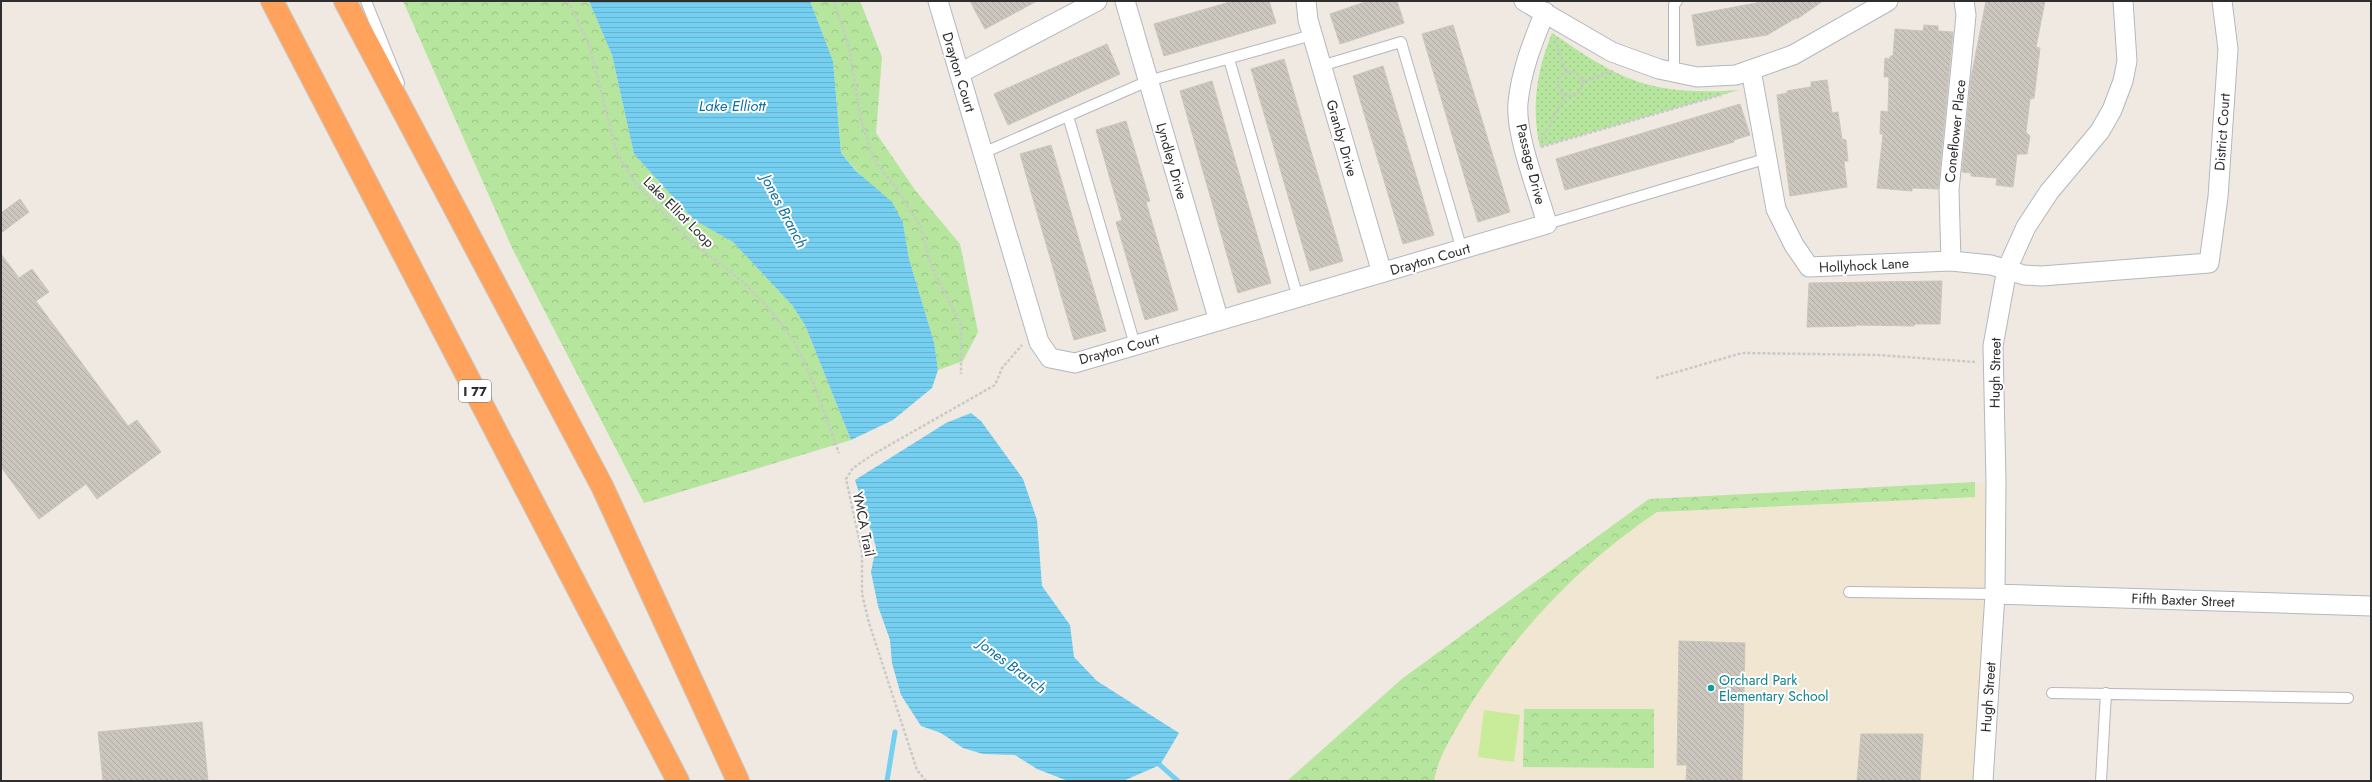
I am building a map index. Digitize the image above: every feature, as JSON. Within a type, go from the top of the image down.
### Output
[{"type":"highway","name":"I 77","points":[[272,1],[678,781]]},
{"type":"highway","points":[[345,1],[602,486],[738,781]]},
{"type":"street","name":"Drayton Court","points":[[938,1],[1039,342],[1050,358],[1075,362],[1382,274],[1547,224]]},
{"type":"street","points":[[960,73],[1097,1]]},
{"type":"street","name":"Lyndley Drive","points":[[1125,1],[1219,321]]},
{"type":"street","name":"Granby Drive","points":[[1306,1],[1308,20],[1312,35],[1382,274]]},
{"type":"street","points":[[1524,1],[1612,52],[1659,69],[1697,77],[1736,75],[1793,55],[1888,1]]},
{"type":"street","name":"Coneflower Place","points":[[1951,261],[1950,190],[1966,16],[1964,1]]},
{"type":"street","name":"Hugh Street","points":[[1983,781],[1995,594],[1994,346],[2006,269],[2026,227],[2049,192],[2100,131],[2112,110],[2123,81],[2127,61],[2123,1]]},
{"type":"street","name":"District Court","points":[[2209,263],[2218,197],[2228,50],[2222,1]]},
{"type":"street","name":"Passage Drive","points":[[1545,12],[1528,51],[1518,104],[1521,135],[1547,224]]},
{"type":"street","name":"Hollyhock Lane","points":[[1751,70],[1776,209],[1794,245],[1809,267],[1951,261],[1991,265],[2024,275],[2042,276],[2209,263]]},
{"type":"street","name":"Fifth Baxter Street","points":[[1995,594],[2371,606]]},
{"type":"lane","points":[[366,1],[422,147]]},
{"type":"lane","points":[[1674,72],[1674,5],[1677,1]]},
{"type":"lane","points":[[983,153],[1148,81],[1312,35]]},
{"type":"lane","points":[[1321,66],[1401,42],[1462,250]]},
{"type":"lane","points":[[1230,59],[1298,298]]},
{"type":"lane","points":[[1068,116],[1135,345]]},
{"type":"lane","points":[[1547,224],[1768,158]]},
{"type":"lane","points":[[1849,592],[1995,594]]},
{"type":"lane","points":[[2052,692],[2348,698]]},
{"type":"lane","points":[[2101,781],[2106,694]]},
{"type":"path","name":"Lake Elliot Loop","points":[[568,1],[590,47],[616,151],[635,183],[688,239],[743,282],[770,308],[795,343],[813,382],[839,453]]},
{"type":"path","points":[[834,1],[848,47],[861,120],[873,158],[898,192],[921,228],[931,264],[961,325],[961,374]]},
{"type":"path","points":[[1552,33],[1566,73]]},
{"type":"path","points":[[1582,82],[1614,72]]},
{"type":"path","points":[[1566,73],[1576,74],[1582,82],[1581,88],[1577,94],[1566,95],[1560,90],[1558,83],[1561,76],[1566,73]]},
{"type":"path","points":[[1566,95],[1539,146],[1724,94]]},
{"type":"path","name":"YMCA Trail","points":[[926,781],[917,770],[869,623],[862,594],[862,552],[847,490],[846,479],[853,468],[872,455],[995,385],[1002,368],[1010,358],[1037,333]]},
{"type":"path","points":[[1656,378],[1742,352],[1878,355],[1994,364]]},
{"type":"shaded area","points":[[1996,482],[1983,781],[1287,781],[1403,678],[1649,499]]},
{"type":"green space","points":[[403,1],[589,1],[612,55],[634,154],[694,220],[733,242],[792,305],[805,325],[851,440],[644,503],[513,250]]},
{"type":"green space","points":[[810,1],[860,1],[882,57],[876,133],[915,190],[960,244],[978,332],[963,361],[938,370],[934,342],[909,259],[903,223],[841,153],[833,61]]},
{"type":"green space","points":[[1552,33],[1608,69],[1646,84],[1677,90],[1739,90],[1540,147],[1536,118],[1537,89],[1539,75]]},
{"type":"green space","points":[[1975,482],[1975,497],[1657,512],[1628,532],[1601,554],[1550,603],[1526,629],[1483,685],[1464,715],[1442,755],[1434,781],[1287,781],[1403,678],[1649,499]]},
{"type":"green space","points":[[1524,709],[1654,709],[1654,768],[1523,767]]},
{"type":"green space","points":[[1484,710],[1520,715],[1514,762],[1478,757]]},
{"type":"water","name":"Lake Elliott","points":[[589,1],[810,1],[833,61],[841,153],[856,171],[892,202],[903,223],[909,259],[934,342],[938,370],[932,388],[893,420],[851,440],[805,325],[792,305],[733,242],[694,220],[634,154],[612,55]]},
{"type":"water","points":[[971,413],[981,421],[1023,479],[1037,520],[1042,586],[1070,625],[1074,657],[1097,681],[1179,733],[1160,765],[1123,781],[1068,781],[1037,769],[1015,755],[983,754],[963,748],[941,733],[921,726],[901,695],[892,663],[890,640],[878,606],[871,572],[876,547],[855,480],[946,423]]},
{"type":"building","points":[[970,1],[1037,1],[985,29]]},
{"type":"building","points":[[1233,1],[1269,1],[1276,23],[1164,56],[1154,24]]},
{"type":"building","points":[[1368,1],[1397,1],[1404,23],[1340,44],[1330,14]]},
{"type":"building","points":[[1767,1],[1823,1],[1797,19],[1796,18],[1767,35],[1697,46],[1692,15]]},
{"type":"building","points":[[1986,1],[2045,1],[2036,47],[2040,48],[2034,98],[2030,99],[2026,132],[2030,136],[2027,154],[2017,154],[2013,187],[1996,185],[1997,178],[1971,176],[1971,173],[1962,172],[1971,78]]},
{"type":"building","points":[[1453,25],[1510,212],[1478,222],[1422,34]]},
{"type":"building","points":[[1924,25],[1938,26],[1938,31],[1953,32],[1938,189],[1912,188],[1912,191],[1877,188],[1883,134],[1880,134],[1881,111],[1888,112],[1889,77],[1884,77],[1885,58],[1890,59],[1890,56],[1893,56],[1895,29],[1923,31]]},
{"type":"building","points":[[1107,44],[1120,74],[1008,125],[994,94]]},
{"type":"building","points":[[1284,59],[1343,261],[1310,271],[1251,69]]},
{"type":"building","points":[[1383,66],[1434,235],[1403,244],[1353,76]]},
{"type":"building","points":[[1827,80],[1832,113],[1838,112],[1842,139],[1846,140],[1848,161],[1844,161],[1847,187],[1790,196],[1777,95],[1787,93],[1787,91],[1811,87],[1811,82]]},
{"type":"building","points":[[1212,81],[1271,283],[1238,293],[1180,91]]},
{"type":"building","points":[[1740,104],[1750,135],[1734,140],[1734,142],[1565,190],[1556,159]]},
{"type":"building","points":[[1126,121],[1150,201],[1146,202],[1178,310],[1145,320],[1116,222],[1122,220],[1096,130]]},
{"type":"building","points":[[1051,145],[1106,331],[1074,340],[1020,154]]},
{"type":"building","points":[[20,199],[29,212],[1,233],[1,213]]},
{"type":"building","points":[[1,254],[19,278],[32,269],[49,292],[36,301],[128,426],[137,420],[161,452],[97,499],[86,484],[39,519],[1,467]]},
{"type":"building","points":[[1942,281],[1940,324],[1915,324],[1914,326],[1856,325],[1807,327],[1809,283]]},
{"type":"building","name":"Orchard Park Elementary School","points":[[1679,641],[1745,643],[1742,781],[1686,781],[1687,765],[1677,765]]},
{"type":"building","points":[[202,722],[208,781],[103,781],[98,732]]},
{"type":"building","points":[[1861,734],[1923,734],[1920,781],[1857,781]]},
{"type":"waterway","points":[[887,781],[895,732]]},
{"type":"waterway","name":"Jones Branch","points":[[1160,765],[1178,781]]},
{"type":"place","name":"Orchard Park Elementary School","points":[[1711,688]]}]
